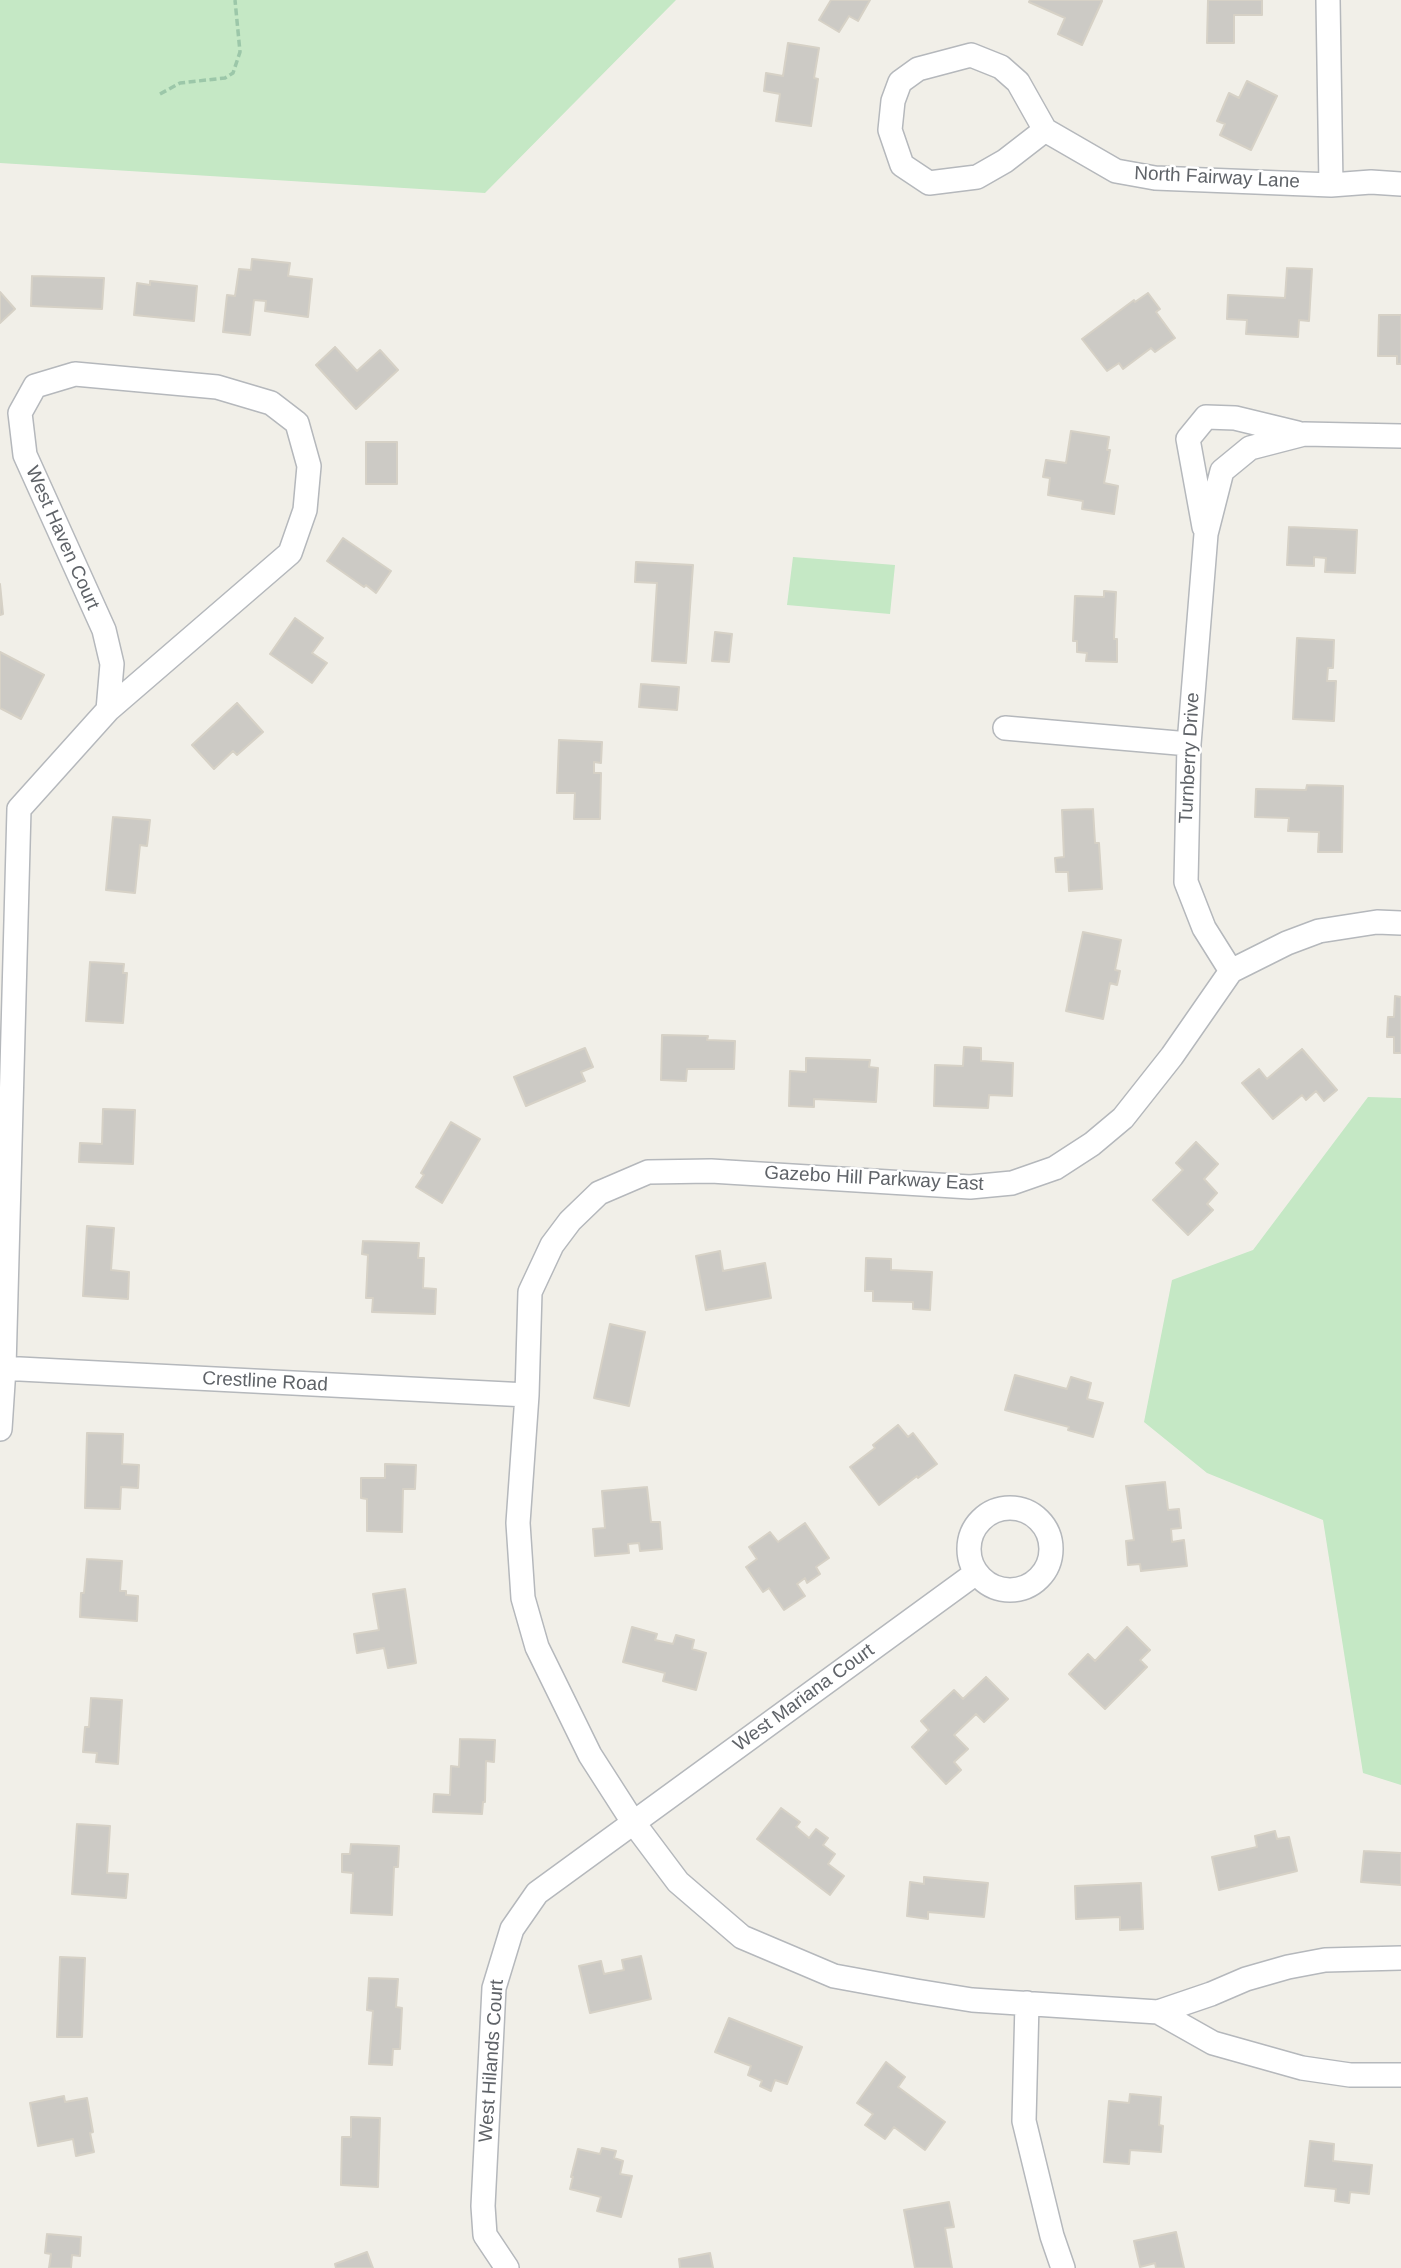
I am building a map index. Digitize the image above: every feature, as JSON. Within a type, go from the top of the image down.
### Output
[{"type":"street","points":[[1328,0],[1331,184]]},
{"type":"street","points":[[971,55],[1001,67],[1018,82],[1045,130],[1005,161],[977,177],[929,183],[902,165],[890,131],[893,101],[900,82],[918,69],[971,55]]},
{"type":"street","name":"North Fairway Lane","points":[[1045,130],[1116,171],[1155,177],[1401,184]]},
{"type":"street","name":"West Haven Court","points":[[9,807],[108,710],[290,553],[305,510],[309,466],[297,423],[271,403],[217,387],[75,374],[34,386],[20,413],[24,455],[104,630],[112,664],[108,710]]},
{"type":"street","name":"Turnberry Drive","points":[[1206,534],[1188,439],[1206,417],[1235,418],[1304,434],[1401,436]]},
{"type":"street","name":"Turnberry Drive","points":[[1231,971],[1204,928],[1185,883],[1189,744],[1206,534],[1222,471],[1250,448],[1304,434]]},
{"type":"street","points":[[1005,728],[1189,744]]},
{"type":"street","points":[[0,1429],[9,807]]},
{"type":"street","name":"Gazebo Hill Parkway East","points":[[1158,2012],[972,2000],[834,1976],[742,1937],[678,1882],[633,1822],[590,1755],[537,1647],[523,1598],[518,1523],[527,1395],[530,1293],[552,1245],[570,1221],[599,1193],[648,1172],[711,1171],[970,1187],[1013,1183],[1055,1168],[1092,1144],[1123,1118],[1172,1056],[1231,971],[1287,943],[1320,932],[1377,922],[1401,923]]},
{"type":"street","name":"Crestline Road","points":[[2,1368],[527,1395]]},
{"type":"street","name":"West Mariana Court","points":[[633,1822],[976,1573]]},
{"type":"street","name":"West Hilands Court","points":[[507,2268],[485,2235],[482,2206],[494,1988],[512,1929],[537,1893],[633,1822]]},
{"type":"street","points":[[1158,2012],[1212,1994],[1246,1979],[1288,1967],[1325,1960],[1401,1958]]},
{"type":"street","points":[[1027,2003],[1024,2121],[1048,2222],[1063,2268]]},
{"type":"street","points":[[1158,2012],[1213,2043],[1302,2068],[1350,2075],[1401,2075]]},
{"type":"path","points":[[160,94],[180,82],[225,78],[233,73],[240,52],[235,0]]},
{"type":"green space","points":[[0,0],[676,0],[485,193],[0,163]]},
{"type":"green space","points":[[793,557],[895,565],[890,614],[787,605]]},
{"type":"green space","points":[[1368,1097],[1401,1098],[1401,1785],[1363,1773],[1323,1520],[1207,1473],[1144,1422],[1172,1280],[1253,1250]]},
{"type":"building","points":[[831,0],[870,0],[858,21],[849,16],[839,32],[819,20]]},
{"type":"building","points":[[1208,0],[1262,0],[1262,15],[1234,15],[1234,43],[1207,43]]},
{"type":"building","points":[[1102,1],[1082,45],[1058,34],[1065,18],[1029,2]]},
{"type":"building","points":[[788,43],[819,48],[814,78],[818,79],[811,126],[776,121],[780,94],[764,91],[766,73],[783,76]]},
{"type":"building","points":[[1247,81],[1277,96],[1251,150],[1220,135],[1225,124],[1217,121],[1229,93],[1239,98]]},
{"type":"building","points":[[252,259],[290,263],[288,276],[312,279],[308,317],[265,311],[266,301],[254,300],[250,335],[223,332],[227,295],[235,296],[239,269],[251,270]]},
{"type":"building","points":[[1287,268],[1312,269],[1309,321],[1299,320],[1298,337],[1246,334],[1247,320],[1227,319],[1228,295],[1285,298]]},
{"type":"building","points":[[32,276],[104,278],[102,309],[31,306]]},
{"type":"building","points":[[150,281],[197,286],[194,321],[134,315],[137,283],[150,285]]},
{"type":"building","points":[[0,292],[15,309],[0,323]]},
{"type":"building","points":[[1148,293],[1160,309],[1156,312],[1175,338],[1155,352],[1151,348],[1123,369],[1119,363],[1107,371],[1082,339],[1134,300],[1135,302]]},
{"type":"building","points":[[1379,315],[1401,315],[1401,364],[1397,364],[1397,356],[1378,356]]},
{"type":"building","points":[[335,347],[357,371],[380,350],[398,370],[356,409],[316,365]]},
{"type":"building","points":[[1071,431],[1109,437],[1107,450],[1110,450],[1104,483],[1118,486],[1114,514],[1082,509],[1083,501],[1048,495],[1050,478],[1043,477],[1046,460],[1066,463]]},
{"type":"building","points":[[366,442],[397,442],[397,484],[366,484]]},
{"type":"building","points":[[1289,527],[1357,530],[1355,573],[1325,572],[1326,558],[1314,557],[1314,566],[1287,565]]},
{"type":"building","points":[[343,538],[391,571],[376,593],[327,561]]},
{"type":"building","points":[[636,562],[693,565],[686,663],[652,661],[657,583],[635,582]]},
{"type":"building","points":[[0,584],[3,614],[0,615]]},
{"type":"building","points":[[1104,591],[1116,592],[1114,639],[1117,639],[1117,662],[1086,661],[1087,653],[1077,652],[1077,641],[1073,641],[1075,596],[1104,597]]},
{"type":"building","points":[[295,618],[323,638],[312,653],[327,663],[312,683],[270,654]]},
{"type":"building","points":[[715,632],[732,634],[729,662],[712,661]]},
{"type":"building","points":[[1297,638],[1334,640],[1333,668],[1328,668],[1327,681],[1336,681],[1334,721],[1293,719]]},
{"type":"building","points":[[0,652],[44,675],[21,719],[0,708]]},
{"type":"building","points":[[641,684],[679,687],[677,710],[639,707]]},
{"type":"building","points":[[237,703],[263,732],[237,755],[233,751],[214,769],[192,745]]},
{"type":"building","points":[[559,740],[602,742],[601,763],[594,762],[594,773],[601,773],[600,819],[574,819],[575,793],[557,793]]},
{"type":"building","points":[[1307,785],[1343,786],[1342,852],[1318,852],[1319,832],[1288,831],[1289,818],[1255,817],[1256,789],[1306,790]]},
{"type":"building","points":[[1093,809],[1095,843],[1099,843],[1102,889],[1069,891],[1068,872],[1056,872],[1055,858],[1064,857],[1062,810]]},
{"type":"building","points":[[113,817],[150,820],[147,846],[140,845],[135,893],[106,890]]},
{"type":"building","points":[[1083,932],[1121,940],[1115,970],[1120,971],[1117,985],[1110,983],[1103,1019],[1066,1011]]},
{"type":"building","points":[[90,962],[124,964],[123,973],[127,973],[123,1023],[86,1021]]},
{"type":"building","points":[[1395,996],[1401,997],[1401,1053],[1394,1053],[1394,1037],[1387,1037],[1388,1017],[1394,1017]]},
{"type":"building","points":[[662,1035],[708,1036],[707,1040],[735,1041],[734,1069],[687,1069],[686,1081],[661,1080]]},
{"type":"building","points":[[964,1047],[981,1048],[981,1061],[1013,1063],[1012,1096],[989,1095],[988,1108],[934,1106],[935,1065],[963,1066]]},
{"type":"building","points":[[585,1048],[593,1067],[581,1072],[585,1081],[526,1106],[514,1077]]},
{"type":"building","points":[[1302,1049],[1337,1090],[1324,1101],[1316,1091],[1306,1100],[1302,1095],[1273,1119],[1242,1083],[1259,1069],[1267,1079]]},
{"type":"building","points":[[806,1058],[870,1060],[869,1067],[878,1068],[876,1102],[814,1099],[814,1107],[789,1106],[790,1071],[806,1072]]},
{"type":"building","points":[[103,1109],[135,1110],[133,1164],[79,1162],[80,1143],[102,1144]]},
{"type":"building","points":[[451,1122],[480,1139],[442,1203],[416,1187],[424,1175],[421,1173]]},
{"type":"building","points":[[1196,1142],[1218,1164],[1204,1179],[1217,1193],[1207,1204],[1213,1210],[1188,1235],[1153,1200],[1183,1170],[1176,1163]]},
{"type":"building","points":[[87,1226],[114,1228],[111,1270],[129,1272],[128,1299],[83,1296]]},
{"type":"building","points":[[363,1241],[419,1243],[418,1258],[424,1258],[423,1288],[436,1289],[435,1314],[372,1312],[373,1298],[366,1298],[368,1255],[362,1254]]},
{"type":"building","points":[[720,1251],[723,1271],[765,1263],[771,1298],[706,1310],[696,1256]]},
{"type":"building","points":[[866,1258],[891,1259],[891,1270],[932,1272],[930,1310],[913,1309],[913,1302],[873,1301],[873,1291],[865,1291]]},
{"type":"building","points":[[610,1324],[645,1332],[629,1406],[594,1398]]},
{"type":"building","points":[[1015,1375],[1067,1389],[1071,1377],[1091,1383],[1087,1399],[1103,1403],[1093,1437],[1068,1430],[1069,1427],[1005,1410]]},
{"type":"building","points":[[898,1425],[908,1437],[913,1433],[937,1464],[879,1505],[850,1467],[875,1448],[873,1445]]},
{"type":"building","points":[[87,1433],[123,1434],[122,1464],[139,1465],[138,1488],[121,1487],[120,1509],[85,1508]]},
{"type":"building","points":[[385,1464],[416,1465],[415,1489],[403,1489],[402,1532],[367,1531],[367,1499],[361,1498],[361,1478],[385,1478]]},
{"type":"building","points":[[1165,1482],[1168,1510],[1179,1509],[1181,1528],[1171,1529],[1172,1542],[1184,1540],[1187,1566],[1141,1571],[1140,1564],[1128,1565],[1126,1541],[1134,1540],[1126,1486]]},
{"type":"building","points":[[647,1487],[651,1522],[660,1522],[662,1549],[640,1551],[639,1543],[628,1544],[629,1553],[595,1556],[593,1529],[605,1528],[602,1491]]},
{"type":"building","points":[[805,1523],[829,1558],[816,1567],[820,1574],[807,1583],[805,1578],[797,1584],[805,1596],[784,1610],[769,1588],[763,1592],[746,1567],[757,1559],[749,1547],[770,1532],[778,1542]]},
{"type":"building","points":[[87,1559],[122,1561],[120,1591],[126,1591],[126,1595],[138,1596],[137,1621],[80,1617]]},
{"type":"building","points":[[405,1589],[416,1663],[388,1668],[384,1648],[357,1653],[354,1634],[379,1630],[373,1594]]},
{"type":"building","points":[[632,1627],[657,1634],[655,1640],[673,1644],[676,1635],[694,1640],[692,1649],[706,1653],[696,1690],[663,1681],[665,1673],[623,1662]]},
{"type":"building","points":[[1127,1627],[1150,1650],[1140,1660],[1147,1667],[1105,1709],[1069,1674],[1088,1654],[1095,1661]]},
{"type":"building","points":[[986,1677],[1008,1699],[984,1722],[976,1714],[954,1735],[968,1749],[954,1762],[961,1770],[946,1784],[912,1747],[929,1730],[921,1721],[954,1690],[963,1699]]},
{"type":"building","points":[[91,1698],[122,1700],[118,1764],[96,1762],[97,1753],[83,1752],[85,1727],[89,1727]]},
{"type":"building","points":[[460,1739],[495,1740],[494,1762],[486,1761],[482,1814],[433,1812],[434,1794],[450,1795],[451,1766],[459,1767]]},
{"type":"building","points":[[781,1808],[800,1822],[796,1827],[809,1838],[816,1829],[828,1838],[823,1845],[835,1854],[828,1864],[844,1876],[830,1895],[757,1839]]},
{"type":"building","points":[[77,1824],[110,1826],[107,1873],[128,1874],[126,1898],[72,1894]]},
{"type":"building","points":[[1275,1831],[1277,1839],[1289,1837],[1297,1871],[1219,1890],[1212,1857],[1257,1847],[1255,1836]]},
{"type":"building","points":[[351,1844],[399,1846],[398,1867],[394,1867],[392,1915],[351,1913],[353,1873],[342,1872],[342,1854],[350,1854]]},
{"type":"building","points":[[1364,1851],[1401,1853],[1401,1885],[1361,1882]]},
{"type":"building","points":[[924,1877],[988,1883],[984,1917],[928,1912],[928,1919],[907,1916],[910,1882],[924,1884]]},
{"type":"building","points":[[1141,1883],[1143,1929],[1120,1930],[1120,1917],[1076,1919],[1075,1886]]},
{"type":"building","points":[[641,1956],[651,1999],[590,2013],[579,1966],[601,1961],[604,1974],[624,1970],[622,1960]]},
{"type":"building","points":[[60,1957],[85,1958],[82,2037],[57,2037]]},
{"type":"building","points":[[369,1978],[398,1979],[396,2007],[402,2008],[400,2049],[393,2049],[392,2065],[369,2064],[373,2011],[367,2010]]},
{"type":"building","points":[[729,2018],[802,2047],[787,2084],[775,2080],[771,2091],[760,2086],[762,2081],[748,2075],[751,2066],[715,2052]]},
{"type":"building","points":[[886,2062],[905,2077],[898,2087],[945,2122],[925,2150],[894,2127],[885,2139],[865,2125],[873,2114],[857,2103]]},
{"type":"building","points":[[1130,2094],[1161,2097],[1161,2152],[1130,2150],[1129,2164],[1104,2162],[1109,2101],[1129,2103]]},
{"type":"building","points":[[64,2096],[65,2102],[87,2098],[94,2152],[76,2156],[73,2139],[38,2146],[30,2103]]},
{"type":"building","points":[[351,2117],[380,2118],[378,2187],[341,2185],[342,2137],[351,2137]]},
{"type":"building","points":[[1310,2141],[1334,2144],[1333,2161],[1372,2165],[1369,2194],[1350,2192],[1349,2203],[1335,2201],[1336,2189],[1305,2186]]},
{"type":"building","points":[[602,2148],[616,2151],[614,2158],[623,2161],[620,2174],[632,2176],[621,2217],[597,2211],[601,2197],[570,2189],[578,2149],[600,2154]]},
{"type":"building","points":[[949,2202],[954,2227],[945,2228],[952,2268],[915,2268],[904,2210]]},
{"type":"building","points":[[1176,2232],[1184,2268],[1156,2268],[1155,2263],[1140,2267],[1134,2241]]},
{"type":"building","points":[[47,2234],[81,2237],[80,2256],[72,2255],[71,2268],[49,2268],[51,2254],[45,2253]]},
{"type":"building","points":[[367,2252],[373,2268],[336,2268],[335,2264]]},
{"type":"building","points":[[710,2253],[713,2268],[680,2268],[679,2259]]}]
